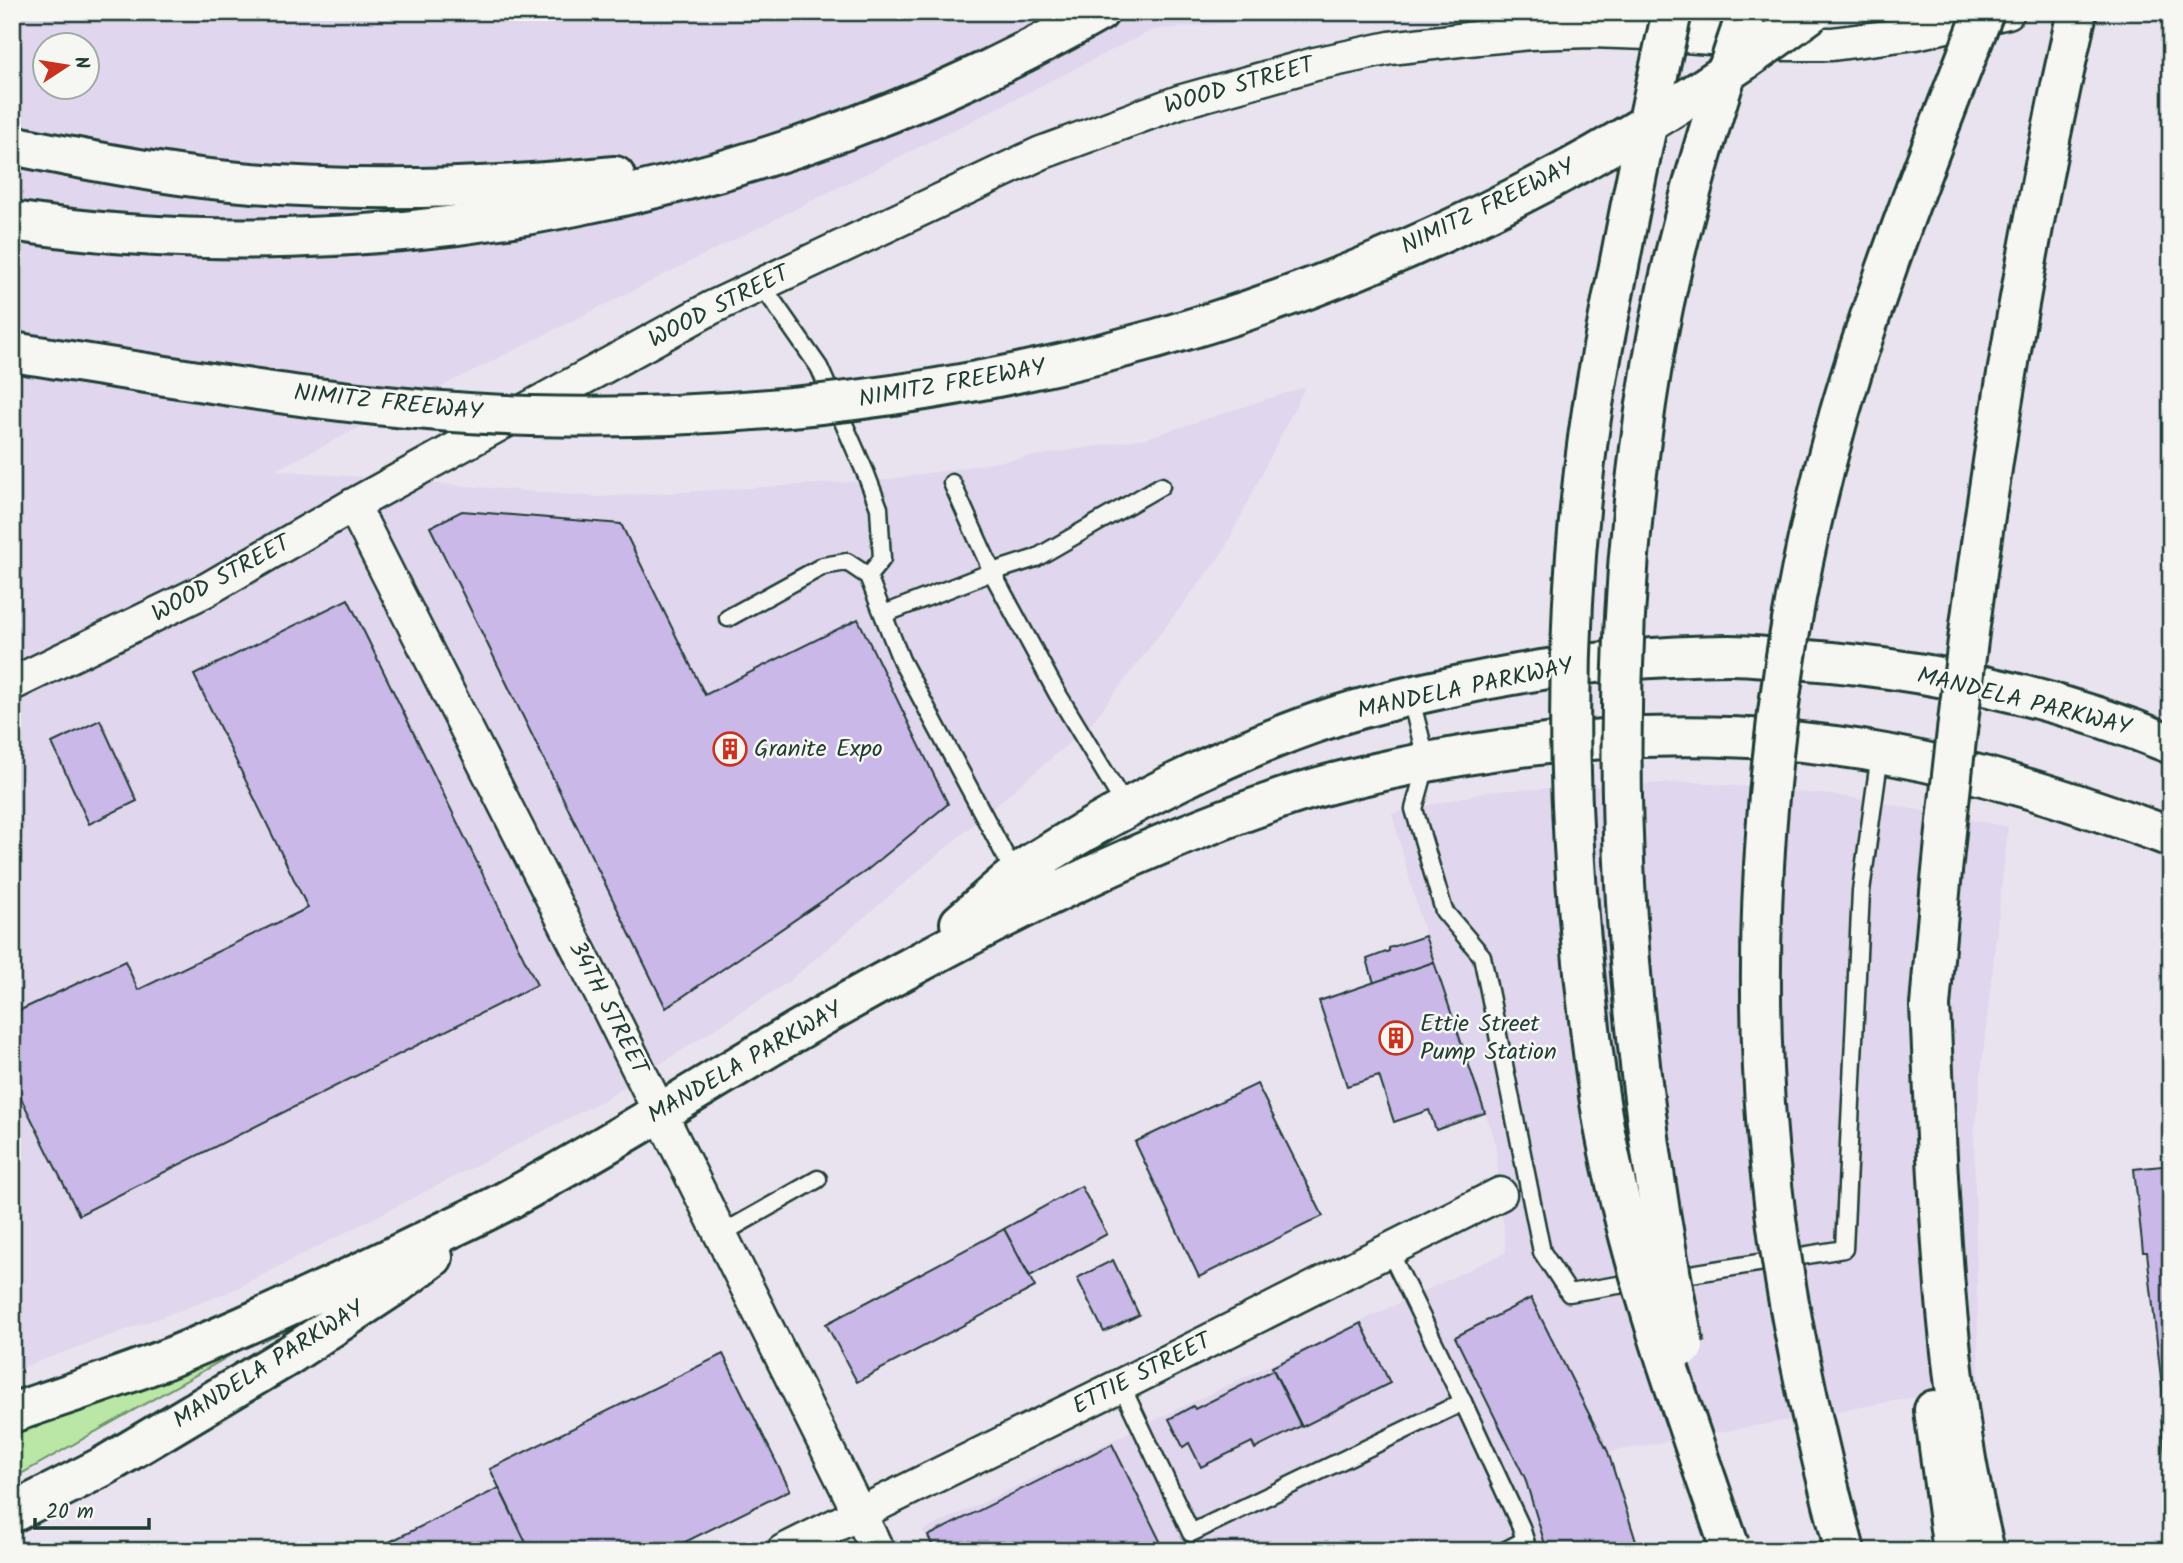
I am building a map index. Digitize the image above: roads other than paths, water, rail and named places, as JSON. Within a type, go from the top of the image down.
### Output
[{"type":"main road","points":[[12,221],[102,231],[268,238],[430,228],[590,204],[749,163],[827,138],[911,106],[987,71],[1099,12]]},
{"type":"main road","points":[[1672,12],[1607,325],[1582,486],[1574,568],[1571,650],[1572,813],[1592,1058],[1606,1135],[1646,1296],[1730,1548]]},
{"type":"main road","points":[[1730,1548],[1688,1366],[1647,1129],[1634,1016],[1626,905],[1622,709],[1630,535],[1652,366],[1668,282],[1689,197],[1746,12]]},
{"type":"main road","name":"NIMITZ FREEWAY","points":[[12,352],[369,403],[527,416],[775,410],[859,401],[956,386],[1101,355],[1180,332],[1285,298],[1415,245],[1489,211],[1634,132],[1704,89],[1812,12]]},
{"type":"main road","points":[[1845,1551],[1807,1400],[1791,1318],[1770,1155],[1762,992],[1763,906],[1774,744],[1801,579],[1838,419],[1889,260],[1984,12]]},
{"type":"main road","points":[[1953,1551],[1932,1391],[1924,1277],[1922,1178],[1930,1006],[1954,748],[1977,566],[2025,264],[2077,12]]},
{"type":"main road","points":[[12,145],[115,166],[203,178],[349,188],[487,186],[749,163]]},
{"type":"main road","name":"MANDELA PARKWAY","points":[[905,970],[1032,863],[1177,783],[1253,748],[1330,718],[1410,696],[1492,678],[1572,665],[1651,657],[1746,656],[1898,670],[1983,686],[2059,706],[2137,730],[2171,744]]},
{"type":"main road","name":"MANDELA PARKWAY","points":[[12,1413],[161,1361],[305,1300],[513,1197],[905,970],[1018,911],[1197,830],[1273,801],[1349,779],[1504,748],[1656,737],[1731,737],[1880,753],[1961,769],[2034,789],[2171,837]]},
{"type":"main road","points":[[1930,1006],[1943,1258],[1951,1344],[1962,1432],[1976,1517],[1985,1551]]},
{"type":"main road","name":"MANDELA PARKWAY","points":[[12,1513],[104,1466],[288,1356],[397,1284],[513,1197]]},
{"type":"street","name":"WOOD STREET","points":[[12,684],[206,590],[352,505],[711,308],[1041,153],[1179,102],[1315,64],[1390,48],[1468,39],[1590,31],[1785,44],[1832,44],[1916,33],[2008,12]]},
{"type":"street","name":"34TH STREET","points":[[352,505],[721,1234],[878,1551]]},
{"type":"street","name":"ETTIE STREET","points":[[783,1551],[1500,1194]]},
{"type":"lane","points":[[761,285],[819,367],[879,508],[882,559],[868,576]]},
{"type":"lane","points":[[952,483],[992,572],[1057,693],[1127,809]]},
{"type":"lane","points":[[884,614],[1036,558],[1161,486]]},
{"type":"lane","points":[[728,618],[823,566],[847,562],[868,576],[901,660],[1016,877]]},
{"type":"lane","points":[[1410,696],[1427,762],[1414,809],[1444,911],[1482,956],[1542,1252],[1569,1293],[1844,1249],[1861,891],[1880,753]]},
{"type":"lane","points":[[721,1234],[818,1180]]},
{"type":"lane","points":[[1389,1250],[1463,1402],[1527,1545],[1504,1551]]},
{"type":"lane","points":[[1121,1385],[1191,1533],[1463,1402]]},
{"type":"place","name":"Granite Expo","points":[[730,749]]},
{"type":"place","name":"Ettie Street Pump Station","points":[[1396,1038]]}]
